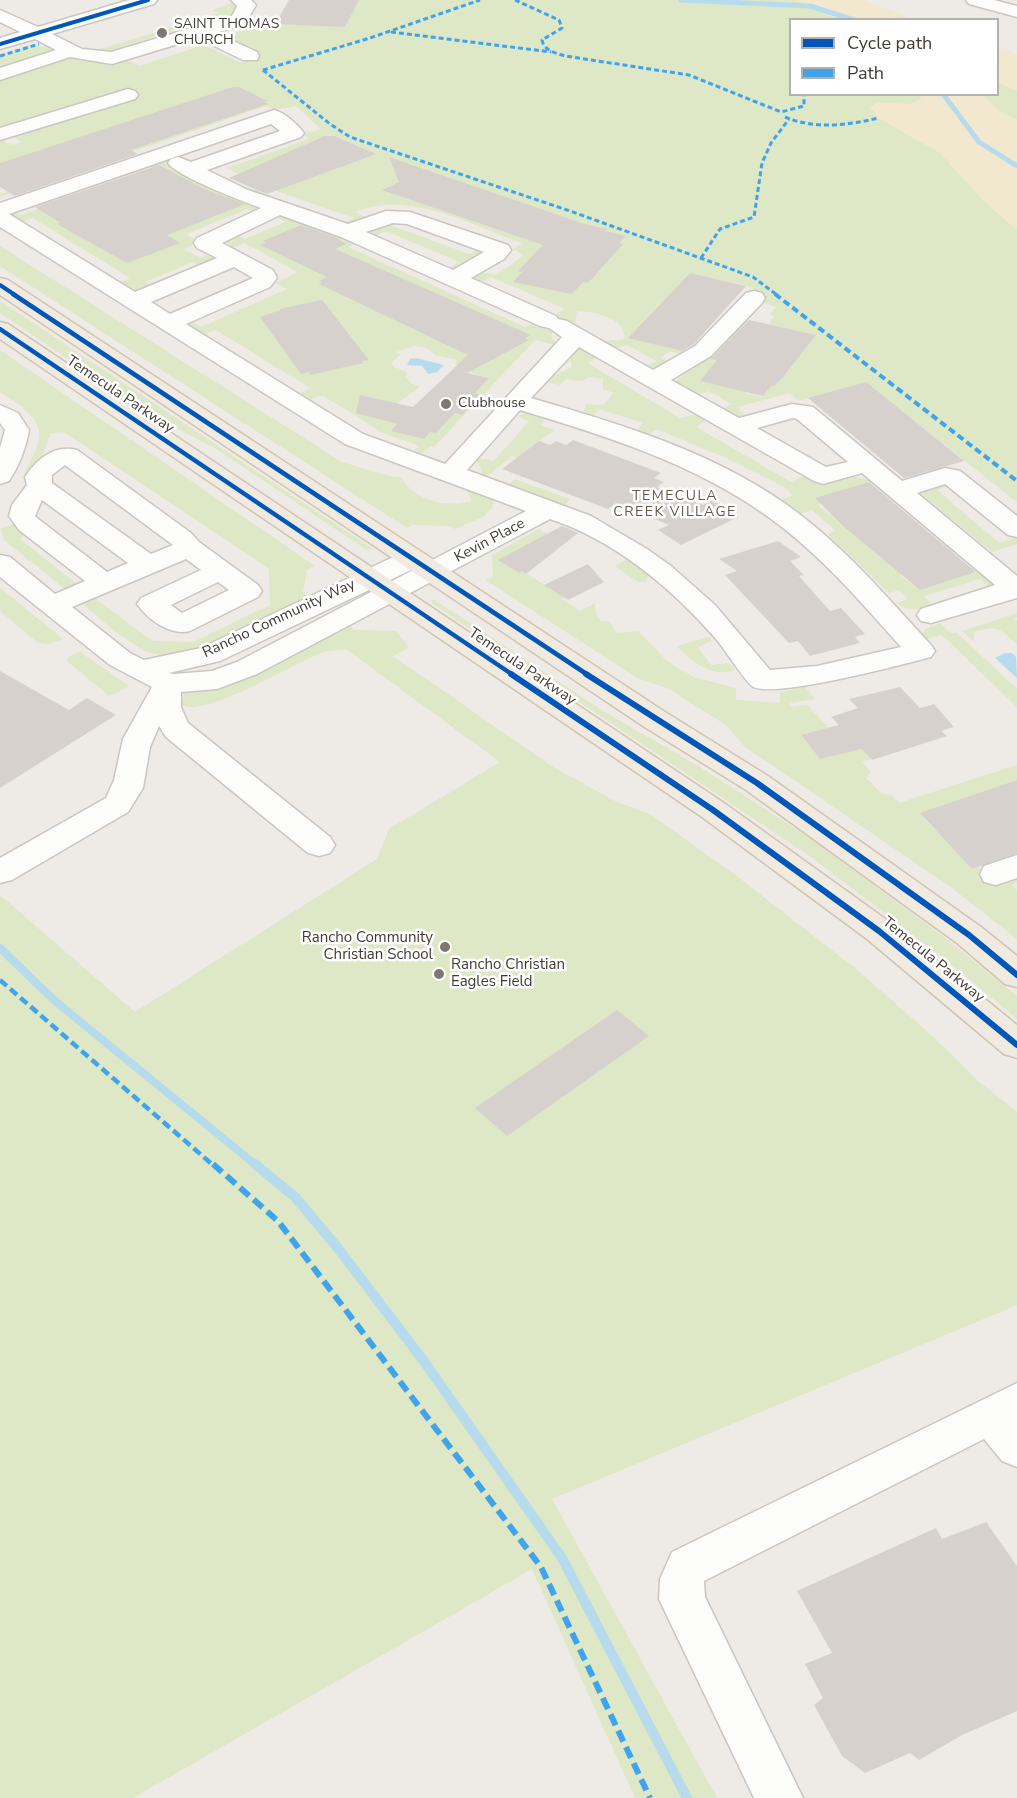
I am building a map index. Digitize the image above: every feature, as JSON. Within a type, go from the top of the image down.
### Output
[{"type":"main road","name":"Temecula Parkway","points":[[0,285],[654,719],[757,783],[969,935],[1017,975]]},
{"type":"main road","name":"Temecula Parkway","points":[[0,329],[713,810],[879,932],[1017,1045]]},
{"type":"street","points":[[0,44],[148,0]]},
{"type":"street","points":[[0,15],[85,57],[112,58],[239,20],[247,5],[240,0]]},
{"type":"street","points":[[982,1],[1017,12]]},
{"type":"street","points":[[201,32],[250,56]]},
{"type":"street","points":[[0,74],[71,51]]},
{"type":"street","points":[[0,134],[128,95]]},
{"type":"street","points":[[0,210],[274,116],[294,133],[189,169]]},
{"type":"street","points":[[162,154],[189,169],[278,208],[349,232],[561,328],[823,476],[868,464]]},
{"type":"street","points":[[169,323],[262,282],[266,278],[265,275],[206,243],[206,240],[278,208]]},
{"type":"street","points":[[349,232],[379,218],[399,216],[494,246],[500,250],[456,279]]},
{"type":"street","points":[[0,218],[354,439],[397,458],[450,474],[584,523],[614,539],[674,581],[716,621],[762,680],[817,675],[921,651],[838,563],[776,510],[711,471],[670,453],[621,434],[515,401]]},
{"type":"street","points":[[134,301],[234,259]]},
{"type":"street","points":[[653,380],[703,351],[754,298]]},
{"type":"street","points":[[450,474],[515,401],[561,328]]},
{"type":"street","points":[[735,426],[799,410],[868,464],[1016,589]]},
{"type":"street","points":[[0,412],[9,418],[17,430],[14,445],[0,476]]},
{"type":"street","points":[[40,486],[38,477],[46,464],[55,458],[68,455],[182,539],[189,548],[220,571]]},
{"type":"street","points":[[899,490],[951,476],[1017,529]]},
{"type":"street","points":[[0,485],[40,486],[148,565]]},
{"type":"street","points":[[40,486],[25,505],[22,516],[28,524],[104,583]]},
{"type":"street","name":"Kevin Place","points":[[422,566],[538,506]]},
{"type":"street","points":[[52,605],[189,548]]},
{"type":"street","points":[[0,563],[120,659],[161,677]]},
{"type":"street","name":"Rancho Community Way","points":[[161,677],[422,566]]},
{"type":"street","points":[[931,615],[1016,589]]},
{"type":"street","points":[[161,677],[166,716],[177,730],[319,845]]},
{"type":"street","points":[[0,872],[117,805],[124,798],[132,778],[138,740],[161,677]]},
{"type":"street","points":[[779,1798],[682,1599],[682,1579],[688,1567],[1004,1408],[1017,1448]]},
{"type":"green space","points":[[359,0],[796,0],[834,18],[789,18],[789,96],[920,96],[922,99],[911,104],[876,103],[879,118],[940,153],[983,200],[1017,230],[1017,502],[866,383],[798,401],[790,393],[737,407],[744,414],[740,417],[721,410],[732,404],[708,391],[696,396],[674,382],[716,352],[742,321],[754,321],[725,357],[701,381],[748,391],[746,393],[762,397],[771,385],[774,386],[815,335],[768,324],[774,317],[770,314],[776,307],[764,303],[765,298],[749,286],[690,273],[629,337],[686,352],[682,355],[670,351],[661,358],[671,362],[653,368],[647,366],[657,361],[627,345],[614,349],[601,341],[625,338],[623,331],[614,320],[577,311],[575,322],[565,322],[552,316],[565,309],[491,277],[481,282],[474,280],[480,272],[496,275],[524,255],[513,249],[522,243],[463,220],[419,207],[376,206],[355,212],[367,218],[348,224],[345,223],[354,218],[271,189],[260,195],[251,191],[263,186],[227,168],[309,139],[303,134],[321,129],[296,106],[274,110],[266,106],[0,197],[0,194],[22,187],[46,151],[42,149],[0,164],[0,140],[13,145],[22,142],[0,129],[0,55],[31,45],[43,47],[49,45],[81,61],[121,62],[127,60],[139,66],[203,45],[241,63],[262,56],[222,37],[279,17],[275,24],[345,26]]},
{"type":"green space","points":[[232,3],[236,5],[230,20],[219,17],[114,49],[120,52],[118,54],[89,54],[81,49],[86,47],[94,51],[218,13],[212,10]]},
{"type":"green space","points":[[999,83],[1017,90],[1017,120],[1000,112],[984,96],[999,96]]},
{"type":"green space","points":[[159,161],[261,208],[257,213],[248,209],[186,234],[195,239],[192,241],[197,243],[183,249],[200,258],[214,253],[218,259],[202,267],[193,262],[145,282],[154,287],[140,291],[128,288],[118,283],[130,278],[33,218],[21,222],[7,215],[13,211],[21,215],[155,168],[149,165]]},
{"type":"green space","points":[[282,215],[357,242],[348,247],[525,327],[536,322],[553,330],[551,337],[556,343],[555,345],[535,340],[434,447],[431,446],[419,456],[412,453],[420,446],[383,433],[322,395],[308,400],[301,393],[310,388],[216,330],[203,335],[188,326],[191,321],[201,327],[287,289],[276,283],[297,272],[245,243],[232,248],[225,240],[236,234],[245,239],[283,223],[284,221],[277,217]],"holes":[[[415,346],[424,347],[437,356],[455,359],[457,361],[455,364],[463,370],[489,378],[475,393],[481,395],[462,415],[455,413],[436,433],[430,432],[423,439],[392,431],[398,424],[377,418],[420,387],[412,384],[406,377],[407,372],[394,367],[391,363],[401,354],[396,352]]]},
{"type":"green space","points":[[398,220],[390,225],[469,254],[480,248],[486,252],[463,267],[453,269],[448,268],[459,262],[386,231],[374,236],[370,231],[371,228]]},
{"type":"green space","points":[[0,246],[342,462],[389,476],[401,477],[414,492],[441,503],[472,501],[465,488],[470,487],[493,498],[493,507],[483,517],[455,529],[450,526],[413,525],[407,528],[0,266]]},
{"type":"green space","points":[[0,301],[373,549],[367,550],[213,447],[151,415],[0,313]]},
{"type":"green space","points":[[574,348],[592,353],[597,358],[589,364],[680,418],[700,416],[705,421],[696,427],[791,482],[804,476],[822,486],[855,477],[874,481],[816,498],[821,503],[818,505],[828,514],[832,513],[842,525],[846,524],[847,529],[859,539],[862,538],[880,558],[884,557],[894,569],[898,568],[903,573],[900,575],[920,590],[980,571],[995,585],[989,587],[980,579],[924,596],[933,605],[914,609],[901,606],[896,603],[908,599],[899,590],[889,593],[828,535],[835,530],[812,510],[798,514],[779,501],[793,495],[786,488],[731,460],[657,429],[647,434],[640,433],[637,431],[641,422],[599,409],[594,415],[586,414],[584,410],[586,404],[603,405],[614,393],[603,389],[603,379],[589,377],[582,381],[566,379],[560,385],[548,382],[553,376],[572,367],[570,356],[574,353]]},
{"type":"green space","points":[[0,350],[315,566],[307,570],[303,592],[307,596],[228,638],[183,653],[163,655],[146,651],[111,628],[79,601],[92,596],[152,641],[193,642],[270,605],[269,569],[64,432],[51,433],[33,477],[24,477],[37,447],[39,429],[26,410],[0,392]]},
{"type":"green space","points":[[531,412],[546,417],[541,425],[554,430],[517,458],[512,456],[487,476],[488,478],[482,476],[482,470],[476,460],[478,458],[494,461],[529,421],[517,416]]},
{"type":"green space","points":[[515,479],[570,499],[565,505],[508,485]]},
{"type":"green space","points":[[945,483],[951,485],[937,490],[999,543],[1017,537],[1017,544],[992,552],[924,496],[923,490]]},
{"type":"green space","points":[[14,524],[20,528],[27,528],[20,539],[78,585],[66,590],[4,540],[1,529]]},
{"type":"green space","points":[[539,529],[547,534],[519,573],[522,571],[564,597],[561,599],[580,611],[595,603],[596,614],[601,622],[609,621],[617,633],[638,631],[665,659],[680,669],[694,677],[736,688],[736,700],[780,703],[780,692],[805,687],[815,699],[790,703],[790,707],[807,705],[829,728],[801,736],[820,759],[862,749],[871,759],[862,762],[871,772],[866,778],[882,794],[892,795],[899,803],[1017,765],[1017,780],[920,813],[935,830],[938,829],[972,869],[978,867],[993,883],[1017,874],[1017,882],[1012,885],[1017,891],[1017,939],[948,885],[745,747],[726,725],[669,689],[637,678],[486,580],[493,577],[492,555]]},
{"type":"green space","points":[[628,559],[648,575],[647,582],[638,582],[615,566]]},
{"type":"green space","points":[[0,588],[63,639],[48,644],[38,643],[0,611]]},
{"type":"green space","points":[[433,599],[608,714],[695,764],[810,838],[940,934],[1017,996],[1017,1019],[956,968],[811,857],[442,610],[432,603]]},
{"type":"green space","points":[[1017,613],[1014,619],[1017,621],[1017,644],[998,629],[988,628],[974,632],[974,641],[962,631]]},
{"type":"green space","points":[[940,623],[950,633],[957,633],[1017,689],[1017,707],[942,635],[927,639],[923,634],[925,629]]},
{"type":"green space","points":[[350,626],[355,630],[396,631],[409,647],[393,656],[553,767],[619,803],[650,814],[738,877],[856,969],[929,1033],[977,1080],[1017,1112],[1017,1305],[552,1499],[717,1798],[635,1798],[532,1569],[133,1798],[0,1798],[0,895],[135,1012],[377,859],[389,829],[500,762],[346,649],[327,651],[313,656],[253,686],[211,703],[194,707],[182,705],[184,694],[227,684],[249,676]]},
{"type":"green space","points":[[708,637],[712,639],[711,641],[698,647],[711,665],[727,663],[735,669],[728,672],[712,671],[695,663],[677,646]]},
{"type":"green space","points":[[80,652],[129,686],[109,696],[67,661],[68,657]]},
{"type":"sand","points":[[796,0],[864,0],[910,18],[834,18]]},
{"type":"sand","points":[[999,47],[1017,54],[1017,90],[999,83]]},
{"type":"sand","points":[[920,96],[984,96],[1000,112],[1017,120],[1017,230],[983,200],[940,153],[879,118],[870,108],[876,103],[911,104],[921,99]]},
{"type":"water","points":[[416,358],[444,365],[437,372],[428,374],[422,366],[407,365],[410,359]]},
{"type":"water","points":[[1005,653],[1012,653],[1016,657],[1017,678],[995,658]]},
{"type":"building","points":[[289,0],[359,0],[345,27],[275,24]]},
{"type":"building","points":[[233,87],[239,87],[267,101],[264,102],[268,104],[131,150],[138,154],[15,196],[0,187],[0,163]]},
{"type":"building","points":[[325,136],[334,136],[376,154],[267,194],[229,178]]},
{"type":"building","points":[[389,157],[584,224],[608,229],[605,231],[626,236],[619,243],[623,244],[588,283],[583,282],[572,294],[513,282],[522,272],[518,271],[543,245],[382,190],[399,182]]},
{"type":"building","points":[[159,165],[204,189],[245,204],[167,235],[180,243],[127,263],[57,224],[61,223],[35,207]]},
{"type":"building","points":[[301,225],[335,237],[346,244],[335,249],[530,335],[525,338],[529,340],[467,373],[489,378],[475,393],[481,395],[462,415],[455,413],[436,433],[430,432],[424,439],[391,431],[397,424],[356,413],[360,395],[413,407],[468,355],[319,284],[322,282],[319,281],[327,277],[260,245],[266,243],[263,241]]},
{"type":"building","points":[[690,273],[746,286],[694,344],[682,351],[628,338]]},
{"type":"building","points":[[322,300],[369,360],[310,375],[309,372],[301,374],[260,317],[280,309]]},
{"type":"building","points":[[749,320],[816,335],[783,377],[763,396],[700,381],[717,360],[711,359]]},
{"type":"building","points":[[866,382],[964,461],[904,478],[808,398]]},
{"type":"building","points":[[573,440],[661,473],[654,478],[664,482],[657,487],[703,505],[713,500],[738,517],[681,545],[658,530],[669,525],[616,503],[608,509],[502,469],[539,441],[550,445],[556,441],[566,445]]},
{"type":"building","points":[[869,482],[976,572],[920,590],[842,525],[815,498]]},
{"type":"building","points":[[562,526],[578,533],[526,574],[522,571],[519,573],[498,560]]},
{"type":"building","points":[[778,541],[801,557],[790,561],[804,575],[799,576],[830,611],[841,608],[865,634],[855,637],[860,643],[810,656],[798,641],[789,643],[725,575],[737,571],[719,559]]},
{"type":"building","points":[[588,564],[604,582],[568,600],[544,585]]},
{"type":"building","points":[[0,671],[69,710],[87,698],[116,715],[0,788]]},
{"type":"building","points":[[900,687],[920,708],[934,704],[954,727],[941,731],[947,736],[872,760],[862,749],[820,759],[801,735],[839,725],[831,717],[858,708],[849,699]]},
{"type":"building","points":[[1017,780],[1017,853],[972,869],[920,813]]},
{"type":"building","points":[[617,1010],[649,1036],[507,1136],[475,1108]]},
{"type":"building","points":[[986,1522],[1017,1566],[1017,1711],[962,1735],[919,1760],[910,1753],[865,1773],[842,1756],[814,1705],[823,1698],[805,1664],[832,1653],[797,1591],[936,1528],[942,1539]]},
{"type":"waterway","points":[[681,0],[810,6],[848,18]]},
{"type":"waterway","points":[[944,96],[979,142],[1017,166]]},
{"type":"waterway","points":[[0,948],[55,1001],[257,1166]]},
{"type":"waterway","points":[[255,1164],[295,1197],[337,1247],[423,1360],[562,1558],[687,1798]]},
{"type":"marked path","points":[[263,70],[370,38],[480,0]]},
{"type":"marked path","points":[[515,0],[559,20],[562,28],[542,40],[543,45],[549,50],[565,56],[689,75],[781,112],[804,106],[804,96]]},
{"type":"marked path","points":[[391,32],[551,52]]},
{"type":"marked path","points":[[0,56],[39,44]]},
{"type":"marked path","points":[[263,70],[330,124],[350,137],[570,211],[753,277],[1017,481]]},
{"type":"marked path","points":[[785,117],[796,122],[819,126],[843,125],[879,118]]},
{"type":"marked path","points":[[701,258],[720,229],[754,217],[764,156],[789,119]]},
{"type":"marked path","points":[[0,980],[278,1221],[541,1567],[650,1798]]},
{"type":"cycle path","points":[[0,44],[148,0]]},
{"type":"cycle path","points":[[0,285],[654,719],[757,783],[969,935],[1017,975]]},
{"type":"cycle path","points":[[0,329],[713,810],[879,931],[1017,1045]]},
{"type":"place","name":"SAINT THOMAS CHURCH","points":[[162,33]]},
{"type":"place","name":"Clubhouse","points":[[446,404]]},
{"type":"place","name":"Rancho Community Christian School","points":[[445,947]]},
{"type":"place","name":"Rancho Christian Eagles Field","points":[[439,974]]},
{"type":"district","name":"TEMECULA CREEK VILLAGE","points":[[675,506]]}]
